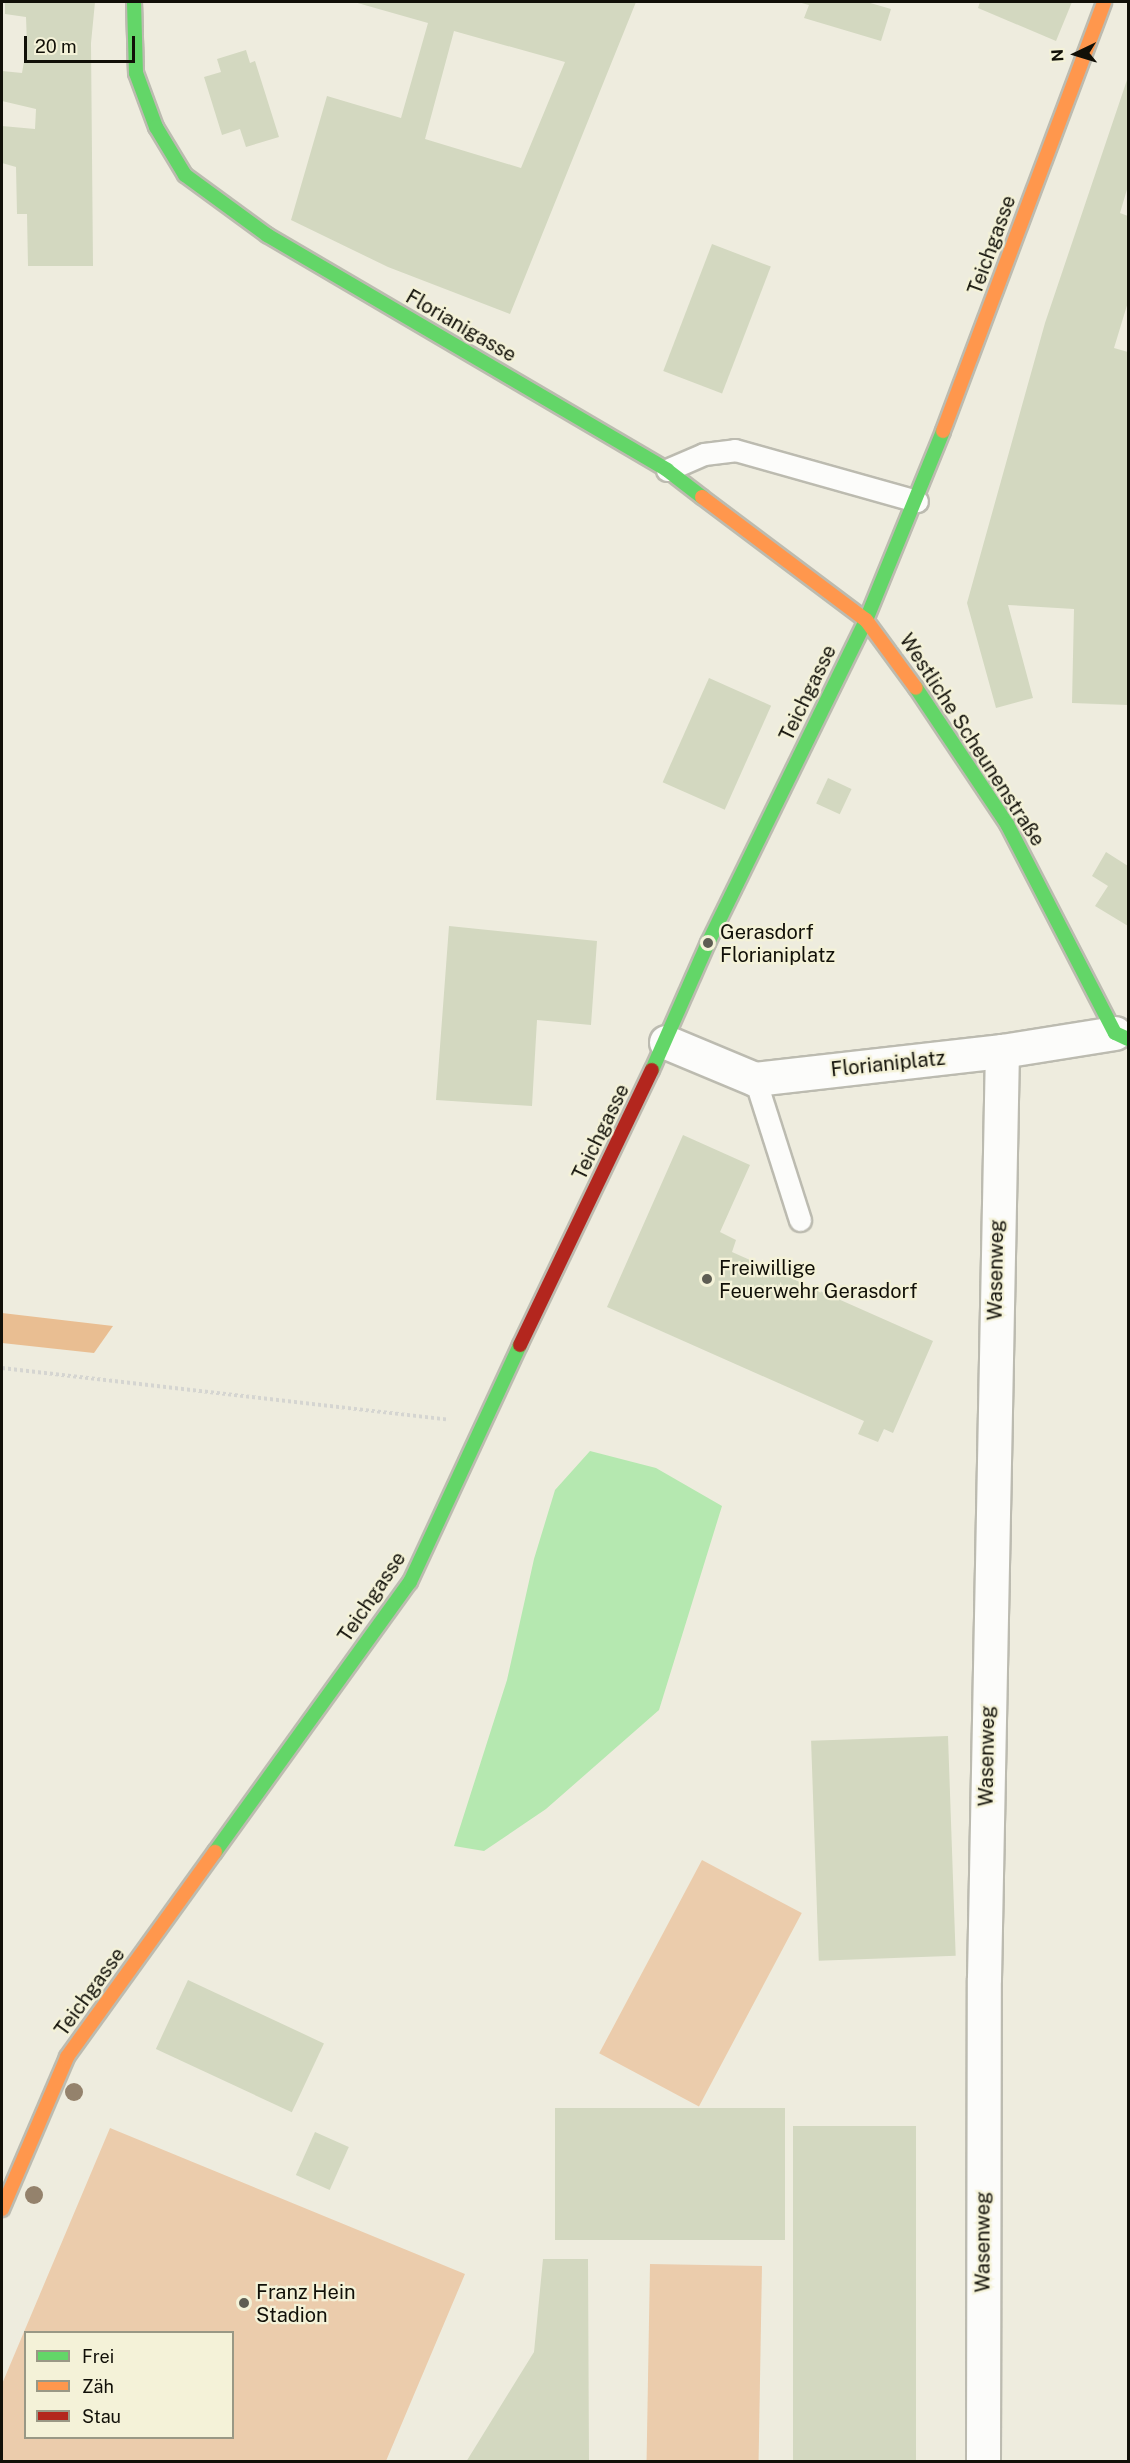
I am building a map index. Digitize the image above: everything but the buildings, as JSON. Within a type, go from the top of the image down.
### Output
[{"type":"street","name":"Florianigasse","points":[[134,2],[136,73],[156,127],[185,175],[267,235],[667,470],[866,620]]},
{"type":"street","name":"Teichgasse","points":[[2,2209],[67,2057],[410,1582],[451,1499],[482,1423],[666,1042],[708,943],[866,620],[917,501],[1104,2]]},
{"type":"street","name":"Westliche Scheunenstraße","points":[[866,620],[882,637],[1007,824],[1122,1036]]},
{"type":"street","name":"Florianiplatz","points":[[666,1042],[755,1079],[1122,1036]]},
{"type":"street","name":"Wasenweg","points":[[983,2462],[984,1954],[1002,1051]]},
{"type":"lane","points":[[667,470],[704,453],[735,450],[917,501]]},
{"type":"lane","points":[[755,1079],[800,1220]]},
{"type":"path","points":[[2,1368],[482,1423]]},
{"type":"shaded area","points":[[2,1313],[113,1326],[94,1353],[2,1343]]},
{"type":"shaded area","points":[[590,1451],[656,1468],[722,1506],[659,1710],[546,1809],[484,1851],[454,1846],[507,1680],[534,1559],[555,1490]]},
{"type":"shaded area","points":[[702,1860],[802,1913],[699,2106],[599,2053]]},
{"type":"shaded area","name":"Franz Hein Stadion","points":[[110,2128],[465,2274],[386,2461],[2,2461],[2,2384],[24,2332],[24,2439],[234,2439],[234,2331],[24,2331]]},
{"type":"shaded area","points":[[650,2264],[762,2266],[759,2462],[647,2461]]},
{"type":"traffic: fast","points":[[134,2],[136,73],[156,127],[185,175],[267,235],[667,470],[702,497]]},
{"type":"traffic: fast","points":[[652,1070],[708,943],[866,620],[943,431]]},
{"type":"traffic: fast","points":[[916,688],[1007,824],[1115,1033],[1128,1039]]},
{"type":"traffic: fast","points":[[215,1852],[410,1582],[520,1345]]},
{"type":"traffic: slow","points":[[943,431],[1104,2]]},
{"type":"traffic: slow","points":[[702,497],[866,620],[916,688]]},
{"type":"traffic: slow","points":[[2,2209],[67,2057],[215,1852]]},
{"type":"traffic: jam","points":[[520,1345],[652,1070]]},
{"type":"place","name":"Gerasdorf Florianiplatz","points":[[708,943]]},
{"type":"place","name":"Freiwillige Feuerwehr Gerasdorf","points":[[707,1279]]},
{"type":"place","name":"Franz Hein Stadion","points":[[244,2303]]}]
